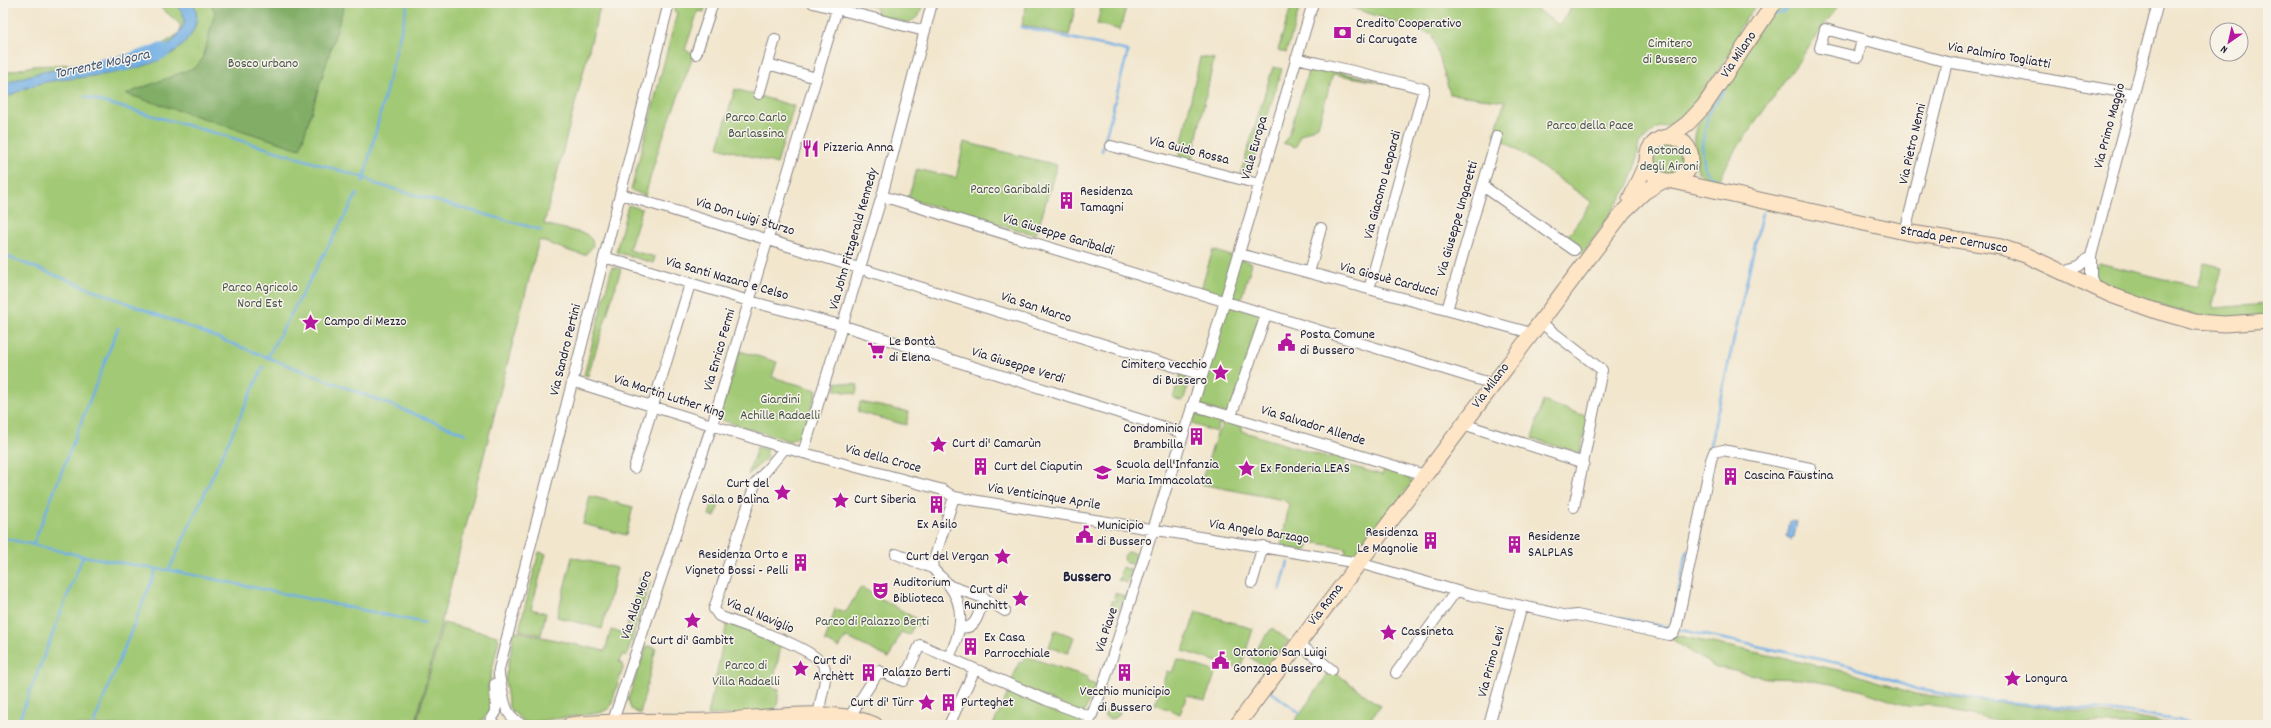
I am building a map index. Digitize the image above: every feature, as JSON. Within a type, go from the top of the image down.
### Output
[{"type":"street","name":"Via Sandro Pertini","points":[[500,707],[495,685],[669,3]]},
{"type":"street","points":[[696,54],[713,3]]},
{"type":"street","points":[[813,3],[925,31]]},
{"type":"street","name":"Via John Fitzgerald Kennedy","points":[[803,453],[862,268],[932,3]]},
{"type":"street","name":"Viale Europa","points":[[1192,405],[1240,254],[1259,184],[1313,3]]},
{"type":"street","name":"Via Milano","points":[[1624,211],[1647,162],[1647,153],[1652,144],[1661,138],[1669,137],[1688,123],[1704,106],[1774,3]]},
{"type":"street","name":"Via Primo Maggio","points":[[2096,288],[2092,284],[2091,256],[2158,3]]},
{"type":"street","name":"Via Enrico Fermi","points":[[688,498],[712,425],[837,9]]},
{"type":"street","points":[[759,94],[775,39]]},
{"type":"street","name":"Via Palmiro Togliatti","points":[[1862,39],[1947,62],[2133,94]]},
{"type":"street","name":"Via Giacomo Leopardi","points":[[1296,58],[1349,71],[1363,72],[1424,89],[1369,289]]},
{"type":"street","name":"Via Pietro Nenni","points":[[1905,232],[1947,62]]},
{"type":"street","points":[[768,64],[816,78]]},
{"type":"street","name":"Via Milano","points":[[1359,563],[1624,211],[1644,192],[1687,172],[1692,132],[1704,106]]},
{"type":"street","name":"Via Giuseppe Ungaretti","points":[[1447,310],[1497,136]]},
{"type":"street","points":[[1669,137],[1681,140],[1690,155]]},
{"type":"street","name":"Via Guido Rossa","points":[[1111,146],[1259,184]]},
{"type":"street","name":"Strada per Cernusco","points":[[1690,155],[1700,178],[1726,192]]},
{"type":"street","points":[[1647,162],[1652,174],[1669,180]]},
{"type":"street","name":"Strada per Cernusco","points":[[1669,180],[1905,232],[1992,244],[2025,255],[2096,288],[2151,310],[2195,322],[2225,324],[2268,321]]},
{"type":"street","points":[[1483,186],[1574,250]]},
{"type":"street","name":"Via Don Luigi Sturzo","points":[[621,194],[862,268]]},
{"type":"street","name":"Via Giuseppe Garibaldi","points":[[882,196],[1493,384]]},
{"type":"street","points":[[1309,273],[1321,228]]},
{"type":"street","name":"Via Giosuè Carducci","points":[[1240,254],[1506,327],[1535,328]]},
{"type":"street","points":[[2061,272],[2079,266],[2091,256]]},
{"type":"street","name":"Via Santi Nazaro e Celso","points":[[604,257],[749,301],[844,326]]},
{"type":"street","points":[[2079,266],[2077,274],[2080,281],[2085,280],[2091,268]]},
{"type":"street","name":"Via San Marco","points":[[862,268],[1202,375]]},
{"type":"street","points":[[634,468],[690,284]]},
{"type":"street","points":[[1231,416],[1266,315]]},
{"type":"street","name":"Via Giuseppe Verdi","points":[[844,326],[1184,433]]},
{"type":"street","points":[[1535,328],[1602,370],[1574,507]]},
{"type":"street","name":"Via Martin Luther King","points":[[572,381],[803,453]]},
{"type":"street","name":"Via Salvador Allende","points":[[1192,405],[1425,475]]},
{"type":"street","name":"Via Piave","points":[[1090,721],[1154,529],[1192,405]]},
{"type":"street","points":[[1463,424],[1584,463]]},
{"type":"street","name":"Via al Naviglio","points":[[785,448],[755,484],[714,606],[717,615],[810,653],[824,666],[825,670],[819,715]]},
{"type":"street","name":"Via Angelo Barzago","points":[[1154,529],[1359,563],[1456,591],[1568,616],[1577,615],[1667,635],[1673,634],[1677,625],[1711,460],[1715,452],[1721,450],[1810,468]]},
{"type":"street","name":"Via della Croce","points":[[803,453],[943,490],[954,497]]},
{"type":"street","points":[[932,568],[954,497]]},
{"type":"street","name":"Via Venticinque Aprile","points":[[954,497],[1154,529]]},
{"type":"street","name":"Via Aldo Moro","points":[[605,723],[688,498]]},
{"type":"street","points":[[1252,583],[1263,546]]},
{"type":"street","points":[[896,554],[932,568],[952,590],[959,607],[960,627],[958,639],[949,657]]},
{"type":"street","name":"Via Roma","points":[[1237,725],[1359,563]]},
{"type":"street","points":[[952,590],[984,598],[1005,611]]},
{"type":"street","points":[[1396,673],[1456,591]]},
{"type":"street","points":[[960,627],[968,628],[974,625],[984,598]]},
{"type":"street","name":"Via Primo Levi","points":[[1489,725],[1522,606]]},
{"type":"street","points":[[1298,643],[1332,670]]},
{"type":"street","points":[[850,716],[879,671],[903,681],[920,645],[1046,700],[1090,721]]},
{"type":"street","points":[[949,725],[975,669]]},
{"type":"street","points":[[488,725],[500,707]]},
{"type":"street","points":[[499,725],[500,707]]},
{"type":"street","points":[[500,707],[506,725]]},
{"type":"street","points":[[500,707],[522,725]]},
{"type":"street","points":[[570,725],[763,719],[819,715],[850,716],[875,725]]},
{"type":"green space","name":"Parco Agricolo Nord Est","points":[[155,3],[601,3],[544,224],[586,234],[592,240],[593,246],[585,255],[539,240],[415,725],[3,725],[3,73],[33,66],[102,63],[161,45],[180,33],[180,24]]},
{"type":"green space","name":"Bosco urbano","points":[[210,3],[345,3],[300,149],[126,94],[196,67],[203,58],[215,12]]},
{"type":"green space","points":[[677,3],[706,3],[704,12],[698,11],[685,50],[694,54],[659,148],[645,196],[631,190],[677,13],[674,11]]},
{"type":"green space","points":[[860,3],[923,3],[919,16],[908,23],[876,14],[877,8]]},
{"type":"green space","points":[[1027,3],[1076,3],[1069,35],[1022,25]]},
{"type":"green space","points":[[1102,3],[1127,3],[1120,30],[1097,24]]},
{"type":"green space","points":[[1292,3],[1301,3],[1286,53],[1278,50]]},
{"type":"green space","name":"Parco della Pace","points":[[1338,3],[1527,3],[1559,25],[1575,3],[1757,3],[1738,31],[1742,35],[1682,122],[1657,128],[1640,143],[1635,169],[1627,189],[1583,254],[1565,240],[1592,202],[1494,134],[1505,101],[1450,94],[1433,35]]},
{"type":"green space","points":[[1776,3],[1840,3],[1730,158],[1717,186],[1698,172],[1695,154],[1696,130],[1698,124]]},
{"type":"green space","points":[[1200,57],[1214,59],[1192,160],[1179,156]]},
{"type":"green space","points":[[1310,65],[1316,67],[1315,70],[1318,71],[1319,67],[1390,84],[1333,74],[1318,126],[1300,135],[1296,147],[1283,143],[1289,135]]},
{"type":"green space","points":[[1273,67],[1282,69],[1249,175],[1240,175]]},
{"type":"green space","name":"Parco Carlo Barlassina","points":[[735,89],[794,106],[777,164],[718,147]]},
{"type":"green space","name":"Parco Garibaldi","points":[[964,142],[1057,165],[1036,235],[908,199],[917,169],[956,178]]},
{"type":"green space","name":"Rotonda degli Aironi","points":[[1669,143],[1680,148],[1685,159],[1680,170],[1669,175],[1658,170],[1653,159],[1658,148]]},
{"type":"green space","points":[[628,205],[642,209],[629,250],[655,257],[653,263],[616,252]]},
{"type":"green space","points":[[1213,250],[1252,263],[1239,306],[1265,315],[1231,415],[1194,404],[1225,301],[1200,292]]},
{"type":"green space","points":[[2099,263],[2197,287],[2204,263],[2222,267],[2212,308],[2268,304],[2268,321],[2232,325],[2097,289],[2092,270]]},
{"type":"green space","points":[[612,267],[621,269],[588,376],[584,375]]},
{"type":"green space","name":"Giardini Achille Radaelli","points":[[740,351],[777,362],[772,377],[817,390],[802,434],[790,441],[718,419]]},
{"type":"green space","points":[[1181,373],[1187,376],[1189,383],[1183,401],[1173,398]]},
{"type":"green space","points":[[837,382],[858,385],[856,394],[835,390]]},
{"type":"green space","points":[[1543,401],[1588,417],[1580,453],[1532,439]]},
{"type":"green space","points":[[860,402],[909,412],[906,425],[858,412]]},
{"type":"green space","points":[[1195,414],[1224,423],[1227,416],[1243,420],[1241,431],[1329,458],[1333,447],[1348,452],[1344,464],[1382,475],[1386,464],[1409,476],[1412,483],[1355,557],[1345,557],[1346,548],[1310,542],[1306,551],[1281,547],[1289,505],[1284,500],[1200,484],[1217,434],[1223,425],[1219,424],[1216,432],[1192,424]]},
{"type":"green space","points":[[757,447],[767,450],[768,457],[748,475]]},
{"type":"green space","points":[[590,496],[633,507],[626,535],[583,524]]},
{"type":"green space","points":[[715,496],[721,497],[715,517],[709,515]]},
{"type":"green space","points":[[539,552],[546,554],[531,609],[546,613],[541,635],[519,630]]},
{"type":"green space","points":[[1128,552],[1132,552],[1136,558],[1132,564],[1128,564],[1124,560],[1124,556]]},
{"type":"green space","points":[[572,557],[617,568],[602,629],[557,617]]},
{"type":"green space","points":[[1122,567],[1131,570],[1127,583],[1118,580],[1122,575],[1120,573]]},
{"type":"green space","points":[[640,578],[650,581],[627,655],[622,655],[619,662],[624,665],[610,708],[600,713],[524,722],[509,708],[505,679],[513,642],[511,630],[605,651],[611,630],[625,634]]},
{"type":"green space","name":"Parco di Palazzo Berti","points":[[861,587],[920,621],[918,626],[915,624],[909,635],[901,632],[889,658],[846,637],[839,648],[825,641],[835,609],[846,612]]},
{"type":"green space","points":[[1115,593],[1124,596],[1119,610],[1111,607],[1112,601],[1117,600],[1114,597]]},
{"type":"green space","points":[[1196,611],[1253,629],[1240,669],[1183,651]]},
{"type":"green space","points":[[443,623],[498,636],[497,638],[499,639],[488,688],[490,709],[485,718],[476,725],[416,725]]},
{"type":"green space","name":"Parco di Villa Radaelli","points":[[727,623],[782,642],[772,687],[779,689],[777,707],[769,714],[708,715]]},
{"type":"green space","points":[[1272,628],[1289,641],[1267,670],[1250,657]]},
{"type":"green space","points":[[1055,630],[1074,637],[1068,653],[1049,647]]},
{"type":"green space","points":[[1675,635],[1852,673],[1915,694],[2118,715],[2178,725],[2006,722],[1951,711],[1928,704],[1910,707],[1860,690],[1831,684],[1802,679],[1767,678],[1716,668],[1673,640]]},
{"type":"green space","points":[[647,646],[656,648],[640,714],[631,709],[628,699]]},
{"type":"green space","points":[[1025,656],[1088,677],[1087,682],[1103,687],[1102,691],[1094,688],[1084,714],[1011,683],[1019,662],[1022,663]]},
{"type":"green space","points":[[1177,659],[1216,672],[1205,701],[1187,695],[1180,714],[1155,704],[1167,671],[1172,673]]},
{"type":"green space","points":[[1332,670],[1380,706],[1366,725],[1292,725],[1330,671]]},
{"type":"green space","points":[[1010,689],[1080,714],[1081,725],[993,725]]},
{"type":"green space","points":[[1109,708],[1120,712],[1118,716],[1111,719],[1104,716]]},
{"type":"water","name":"Torrente Molgora","points":[[173,3],[193,3],[196,9],[196,19],[194,29],[184,44],[168,56],[149,64],[128,70],[40,83],[3,99],[3,85],[27,76],[70,67],[125,63],[143,59],[159,52],[172,41],[184,23],[184,16],[178,7]]},
{"type":"water","points":[[1790,521],[1797,522],[1794,537],[1792,537],[1791,540],[1787,536]]},
{"type":"waterway","points":[[363,182],[408,3]]},
{"type":"waterway","points":[[1773,15],[1784,12],[1788,6]]},
{"type":"waterway","points":[[1021,27],[1128,51],[1102,151]]},
{"type":"waterway","name":"Torrente Molgora","points":[[103,66],[125,63],[162,51]]},
{"type":"waterway","points":[[1720,181],[1709,175],[1705,170],[1702,145],[1708,114],[1725,88]]},
{"type":"waterway","points":[[85,97],[219,134],[365,178],[376,184],[541,230]]},
{"type":"waterway","points":[[267,358],[357,194]]},
{"type":"waterway","points":[[1708,454],[1762,213]]},
{"type":"waterway","points":[[3,255],[466,434]]},
{"type":"waterway","points":[[33,545],[118,328]]},
{"type":"waterway","points":[[169,570],[263,367]]},
{"type":"waterway","points":[[3,538],[83,556],[169,570],[425,623]]},
{"type":"waterway","points":[[1577,610],[1671,628],[1687,551]]},
{"type":"waterway","points":[[17,725],[83,556]]},
{"type":"waterway","points":[[1280,590],[1288,562]]},
{"type":"waterway","points":[[93,725],[156,570]]},
{"type":"waterway","points":[[1681,630],[1847,665],[1916,689],[1979,700],[2115,711],[2210,725]]},
{"type":"waterway","points":[[1270,691],[1300,713]]},
{"type":"place","name":"Credito Cooperativo di Carugate","points":[[1343,32]]},
{"type":"place","name":"Pizzeria Anna","points":[[810,148]]},
{"type":"place","name":"Residenza Tamagni","points":[[1067,200]]},
{"type":"place","name":"Campo di Mezzo","points":[[311,322]]},
{"type":"place","name":"Posta Comune di Bussero","points":[[1287,343]]},
{"type":"place","name":"Le Bontà di Elena","points":[[876,350]]},
{"type":"place","name":"Cimitero vecchio di Bussero","points":[[1220,373]]},
{"type":"place","name":"Condominio Brambilla","points":[[1196,437]]},
{"type":"place","name":"Curt di' Camarùn","points":[[939,444]]},
{"type":"place","name":"Curt del Ciaputin","points":[[981,467]]},
{"type":"place","name":"Ex Fonderia LEAS","points":[[1247,469]]},
{"type":"place","name":"Scuola dell'Infanzia Maria Immacolata","points":[[1103,473]]},
{"type":"place","name":"Cascina Faustina","points":[[1731,476]]},
{"type":"place","name":"Curt del Sala o Balìna","points":[[782,492]]},
{"type":"place","name":"Curt Siberia","points":[[841,500]]},
{"type":"place","name":"Ex Asilo","points":[[937,505]]},
{"type":"place","name":"Municipio di Bussero","points":[[1084,534]]},
{"type":"place","name":"Residenza Le Magnolie","points":[[1431,541]]},
{"type":"place","name":"Residenze SALPLAS","points":[[1515,545]]},
{"type":"place","name":"Curt del Vergan","points":[[1002,557]]},
{"type":"place","name":"Residenza Orto e Vigneto Bossi - Pelli","points":[[801,563]]},
{"type":"place","name":"Auditorium Biblioteca","points":[[880,591]]},
{"type":"place","name":"Curt di' Runchìtt","points":[[1021,598]]},
{"type":"place","name":"Curt di' Gambìtt","points":[[692,621]]},
{"type":"place","name":"Cassineta","points":[[1388,632]]},
{"type":"place","name":"Ex Casa Parrocchiale","points":[[971,646]]},
{"type":"place","name":"Oratorio San Luigi Gonzaga Bussero","points":[[1220,661]]},
{"type":"place","name":"Curt di' Archètt","points":[[800,669]]},
{"type":"place","name":"Vecchio municipio di Bussero","points":[[1125,672]]},
{"type":"place","name":"Palazzo Berti","points":[[869,673]]},
{"type":"place","name":"Longura","points":[[2012,679]]},
{"type":"place","name":"Curt di' Türr","points":[[927,703]]},
{"type":"place","name":"Purteghet","points":[[948,703]]},
{"type":"district","name":"Bussero","points":[[1087,577]]},
{"type":"park label","name":"Cimitero di Bussero","points":[[1670,52]]}]
